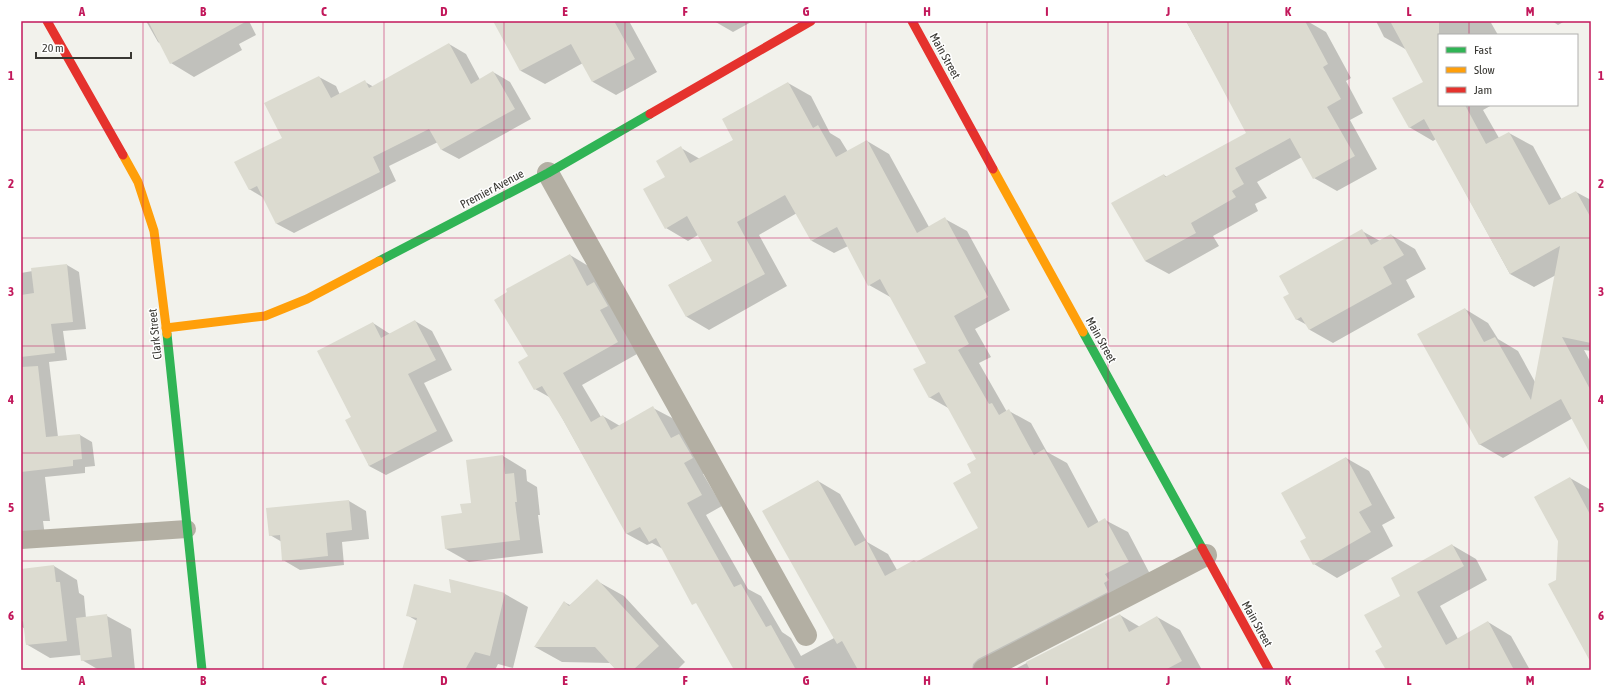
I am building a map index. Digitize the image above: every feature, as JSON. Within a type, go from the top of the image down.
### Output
[{"type":"street","name":"Clark Street","points":[[47,21],[138,182],[154,231],[166,328],[202,670]]},
{"type":"street","name":"Premier Avenue","points":[[166,328],[265,316],[291,306],[548,173],[811,21]]},
{"type":"street","name":"Main Street","points":[[912,21],[1269,670]]},
{"type":"street","points":[[548,173],[806,635]]},
{"type":"street","points":[[984,670],[1206,555]]},
{"type":"lane","points":[[21,540],[187,529]]},
{"type":"building","points":[[148,21],[247,21],[170,64]]},
{"type":"building","points":[[493,21],[614,21],[635,59],[592,82],[571,44],[520,71]]},
{"type":"building","points":[[1186,21],[1305,21],[1328,64],[1323,67],[1341,99],[1327,107],[1355,156],[1313,179],[1290,138],[1235,168],[1244,184],[1232,191],[1236,197],[1191,223],[1196,233],[1145,261],[1111,203],[1164,174],[1165,177],[1246,133]]},
{"type":"building","points":[[1390,21],[1439,21],[1438,106],[1466,106],[1486,144],[1509,132],[1549,205],[1576,191],[1591,218],[1591,343],[1562,337],[1591,391],[1591,455],[1561,399],[1479,445],[1417,334],[1465,308],[1484,342],[1495,337],[1531,400],[1560,246],[1510,274],[1424,119],[1409,128],[1392,98],[1423,82]]},
{"type":"building","points":[[449,43],[471,84],[493,71],[515,109],[441,150],[429,129],[373,157],[380,172],[276,224],[257,186],[249,190],[234,162],[282,138],[264,103],[319,76],[331,98],[365,80],[369,88]]},
{"type":"building","points":[[788,82],[813,128],[818,125],[836,157],[867,140],[917,233],[945,217],[988,297],[954,316],[969,344],[958,350],[989,404],[992,403],[999,415],[1009,409],[1034,455],[1044,449],[1088,528],[1105,518],[1129,562],[1105,574],[1109,580],[1104,583],[1108,592],[978,659],[973,664],[972,670],[858,670],[842,641],[837,644],[762,511],[818,480],[855,546],[866,540],[885,576],[914,560],[916,562],[978,528],[953,483],[971,473],[967,464],[976,459],[939,392],[929,398],[913,369],[926,363],[880,279],[868,286],[837,227],[811,241],[785,195],[737,222],[765,274],[686,317],[668,285],[712,261],[687,216],[665,229],[643,189],[665,177],[656,161],[681,146],[690,163],[733,140],[722,119]]},
{"type":"building","points":[[1362,229],[1371,245],[1391,234],[1404,255],[1383,267],[1392,284],[1309,330],[1301,317],[1296,320],[1283,297],[1289,294],[1279,276]]},
{"type":"building","points":[[570,254],[587,286],[594,282],[608,306],[600,310],[618,342],[563,373],[591,422],[603,415],[611,430],[653,406],[671,438],[679,434],[693,458],[684,463],[702,495],[687,503],[734,587],[741,584],[766,627],[771,625],[796,670],[734,670],[696,603],[692,605],[656,538],[649,542],[640,527],[626,534],[563,420],[542,386],[534,390],[518,362],[528,356],[494,300],[507,292],[506,289]]},
{"type":"building","points":[[67,264],[73,322],[51,324],[55,353],[21,357],[21,295],[34,293],[31,268]]},
{"type":"building","points":[[415,320],[436,360],[408,374],[437,431],[369,466],[345,420],[351,417],[317,351],[373,322],[381,338]]},
{"type":"building","points":[[38,366],[46,437],[80,434],[82,459],[73,460],[73,466],[21,472],[21,367]]},
{"type":"building","points":[[503,455],[505,474],[514,473],[517,502],[515,502],[520,540],[445,549],[441,516],[462,513],[460,504],[471,503],[466,460]]},
{"type":"building","points":[[1346,457],[1372,505],[1359,512],[1371,532],[1313,565],[1300,541],[1306,538],[1281,493]]},
{"type":"building","points":[[1570,477],[1591,516],[1591,663],[1548,584],[1556,580],[1558,541],[1534,497]]},
{"type":"building","points":[[349,500],[352,530],[326,533],[328,556],[282,561],[280,535],[269,536],[266,508]]},
{"type":"building","points":[[1452,544],[1464,566],[1417,592],[1446,645],[1488,621],[1514,670],[1386,670],[1375,651],[1382,647],[1364,615],[1400,596],[1391,578]]},
{"type":"building","points":[[54,565],[56,582],[60,582],[67,641],[26,645],[23,621],[21,622],[21,569]]},
{"type":"building","points":[[449,579],[505,593],[490,656],[475,652],[465,670],[402,670],[417,618],[406,616],[414,584],[451,593]]},
{"type":"building","points":[[597,579],[659,646],[633,670],[616,670],[595,647],[534,647],[564,601],[569,606]]},
{"type":"building","points":[[107,614],[112,657],[81,661],[76,618]]},
{"type":"building","points":[[1120,614],[1129,632],[1157,616],[1182,661],[1165,670],[1030,670],[1026,662]]},
{"type":"traffic: fast","points":[[379,261],[548,173],[650,114]]},
{"type":"traffic: fast","points":[[1083,332],[1202,548]]},
{"type":"traffic: fast","points":[[167,334],[202,670]]},
{"type":"traffic: slow","points":[[123,155],[138,182],[154,231],[167,334]]},
{"type":"traffic: slow","points":[[993,169],[1083,332]]},
{"type":"traffic: slow","points":[[166,328],[265,316],[307,299],[379,261]]},
{"type":"traffic: jam","points":[[47,21],[123,155]]},
{"type":"traffic: jam","points":[[650,114],[811,21]]},
{"type":"traffic: jam","points":[[912,21],[993,169]]},
{"type":"traffic: jam","points":[[1202,548],[1269,670]]}]
